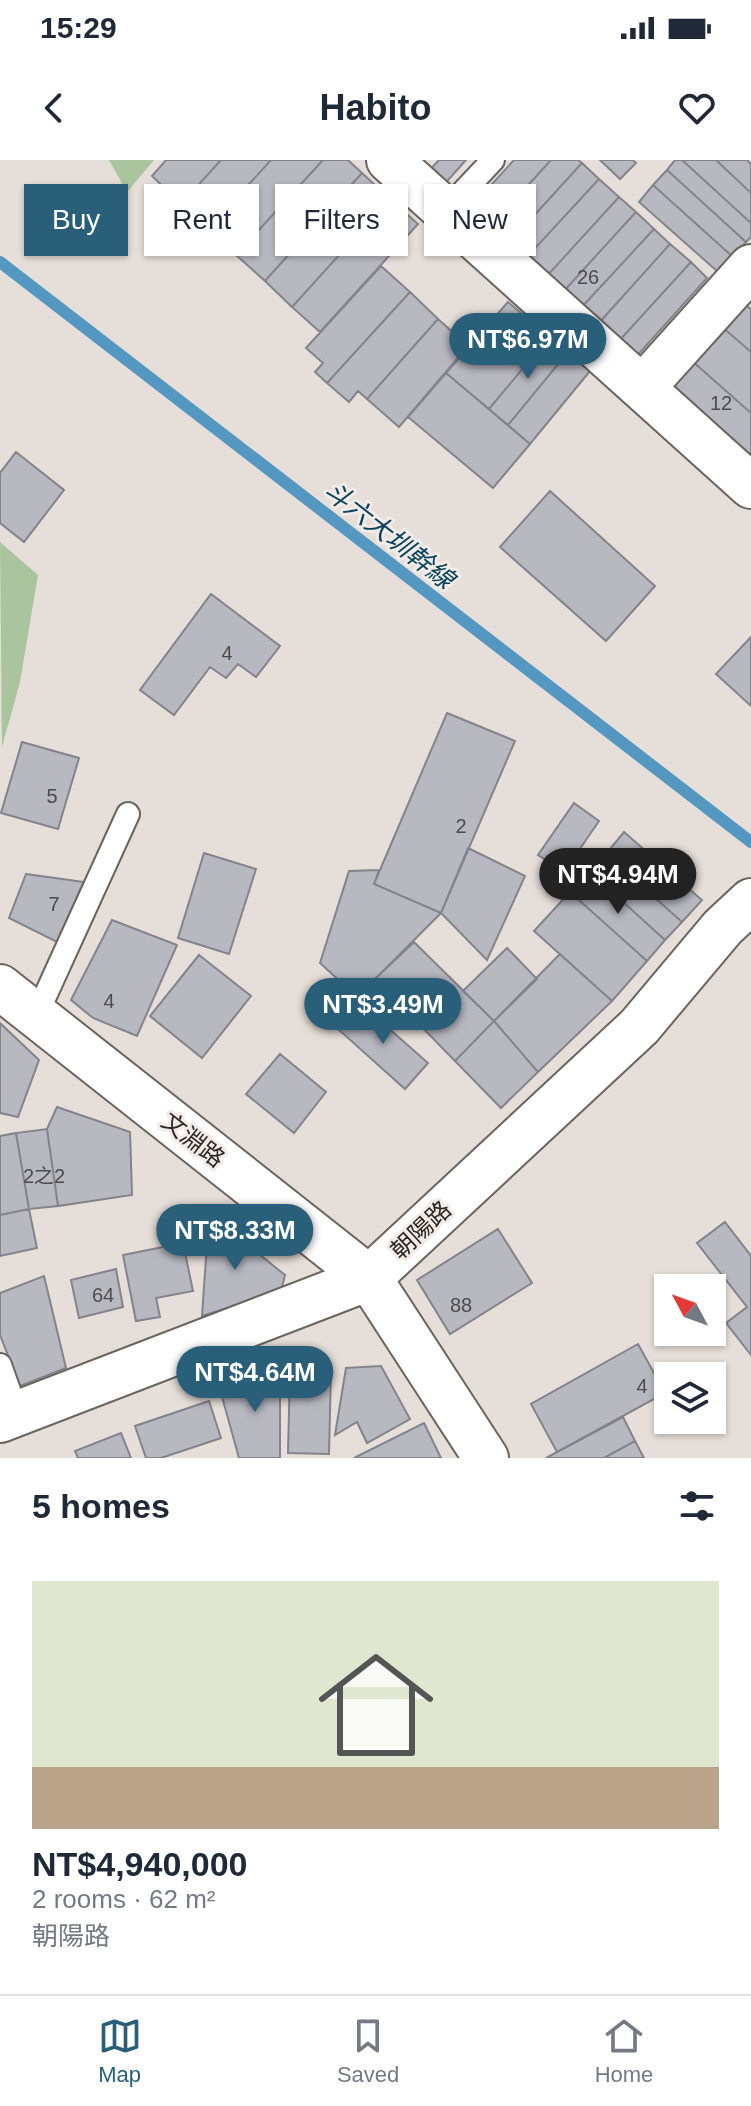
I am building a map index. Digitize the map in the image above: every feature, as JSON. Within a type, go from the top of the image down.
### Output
[{"type":"street","points":[[389,160],[424,192]]},
{"type":"street","points":[[496,256],[751,486]]},
{"type":"street","points":[[643,387],[751,267]]},
{"type":"street","name":"朝陽路","points":[[9,1417],[369,1278],[639,1027],[723,927],[750,903]]},
{"type":"street","name":"文淵路","points":[[0,987],[369,1278],[486,1458]]},
{"type":"lane","points":[[470,184],[493,160]]},
{"type":"lane","points":[[36,1016],[128,814]]},
{"type":"lane","points":[[0,1365],[9,1417]]},
{"type":"green space","points":[[109,160],[154,160],[128,191],[128,184],[122,184]]},
{"type":"green space","points":[[0,542],[38,575],[20,682],[2,747]]},
{"type":"building","points":[[166,160],[221,160],[199,184],[160,184],[152,176]]},
{"type":"building","points":[[221,160],[271,160],[249,184],[199,184]]},
{"type":"building","points":[[271,160],[323,160],[301,184],[275,184],[275,212],[259,230],[259,184],[249,184]]},
{"type":"building","points":[[323,160],[348,160],[362,173],[352,184],[301,184]]},
{"type":"building","points":[[439,160],[466,160],[445,184],[437,184],[427,173]]},
{"type":"building","points":[[514,160],[551,160],[529,184],[492,184]]},
{"type":"building","points":[[551,160],[578,160],[582,163],[536,213],[536,184],[529,184]]},
{"type":"building","points":[[600,160],[633,160],[636,163],[620,179]]},
{"type":"building","points":[[675,160],[682,160],[751,223],[751,237],[746,242],[667,170]]},
{"type":"building","points":[[682,160],[716,160],[751,193],[751,223]]},
{"type":"building","points":[[716,160],[747,160],[751,164],[751,193]]},
{"type":"building","points":[[582,163],[599,179],[536,247],[536,213]]},
{"type":"building","points":[[667,170],[746,242],[733,257],[653,185]]},
{"type":"building","points":[[362,173],[374,184],[352,184]]},
{"type":"building","points":[[599,179],[619,197],[546,277],[526,258],[536,256],[536,247]]},
{"type":"building","points":[[653,185],[733,257],[718,272],[639,202]]},
{"type":"building","points":[[619,197],[636,212],[563,292],[546,277]]},
{"type":"building","points":[[275,212],[275,256],[287,256],[265,281],[237,256],[259,256],[259,230]]},
{"type":"building","points":[[636,212],[654,229],[581,308],[563,292]]},
{"type":"building","points":[[408,215],[418,224],[408,235]]},
{"type":"building","points":[[654,229],[670,244],[598,324],[581,308]]},
{"type":"building","points":[[670,244],[691,262],[618,342],[598,324]]},
{"type":"building","points":[[287,256],[338,256],[292,307],[265,281]]},
{"type":"building","points":[[338,256],[389,256],[320,332],[292,307]]},
{"type":"building","points":[[691,262],[707,278],[635,358],[618,342]]},
{"type":"building","points":[[381,266],[410,292],[327,383],[315,372],[323,363],[306,348]]},
{"type":"building","points":[[410,292],[438,319],[367,399],[358,391],[349,402],[327,383]]},
{"type":"building","points":[[508,302],[549,337],[489,409],[446,373]]},
{"type":"building","points":[[742,302],[751,309],[751,352],[721,326]]},
{"type":"building","points":[[438,319],[468,346],[399,427],[367,399]]},
{"type":"building","points":[[721,326],[751,352],[751,413],[691,360]]},
{"type":"building","points":[[549,337],[568,352],[508,425],[489,409]]},
{"type":"building","points":[[568,352],[590,371],[530,444],[508,425]]},
{"type":"building","points":[[691,360],[751,413],[751,468],[663,392]]},
{"type":"building","points":[[446,373],[530,444],[493,488],[408,417]]},
{"type":"building","points":[[16,452],[64,490],[24,542],[0,523],[0,473]]},
{"type":"building","points":[[550,491],[655,586],[606,641],[500,547]]},
{"type":"building","points":[[211,594],[280,646],[256,677],[238,664],[226,678],[210,667],[174,715],[140,690]]},
{"type":"building","points":[[751,637],[751,706],[716,674]]},
{"type":"building","points":[[447,713],[515,741],[441,913],[374,884]]},
{"type":"building","points":[[22,742],[79,758],[58,829],[1,813]]},
{"type":"building","points":[[574,803],[599,821],[564,872],[538,855]]},
{"type":"building","points":[[624,832],[702,900],[682,922],[606,854]]},
{"type":"building","points":[[468,848],[525,876],[487,960],[441,913]]},
{"type":"building","points":[[204,853],[256,869],[229,954],[178,938]]},
{"type":"building","points":[[606,854],[682,922],[665,940],[589,871]]},
{"type":"building","points":[[379,870],[374,884],[441,913],[357,997],[320,963],[349,871]]},
{"type":"building","points":[[589,871],[665,940],[647,961],[570,892]]},
{"type":"building","points":[[26,874],[84,882],[57,942],[9,918]]},
{"type":"building","points":[[570,892],[647,961],[612,1001],[534,931]]},
{"type":"building","points":[[112,920],[177,945],[137,1036],[93,1018],[71,1000]]},
{"type":"building","points":[[414,942],[494,1021],[455,1061],[375,979]]},
{"type":"building","points":[[507,948],[537,979],[494,1021],[463,991]]},
{"type":"building","points":[[560,954],[612,1001],[538,1072],[494,1021]]},
{"type":"building","points":[[199,955],[251,996],[202,1058],[150,1016]]},
{"type":"building","points":[[361,1004],[428,1063],[405,1089],[338,1029]]},
{"type":"building","points":[[494,1021],[538,1072],[501,1108],[455,1061]]},
{"type":"building","points":[[0,1023],[39,1060],[18,1117],[0,1113]]},
{"type":"building","points":[[280,1054],[326,1092],[294,1133],[246,1094]]},
{"type":"building","points":[[57,1107],[130,1132],[132,1195],[58,1206],[47,1129]]},
{"type":"building","points":[[47,1129],[58,1206],[29,1209],[16,1133]]},
{"type":"building","points":[[16,1133],[29,1209],[0,1215],[0,1136]]},
{"type":"building","points":[[29,1209],[37,1248],[0,1256],[0,1215]]},
{"type":"building","points":[[209,1214],[285,1275],[281,1291],[202,1316]]},
{"type":"building","points":[[725,1222],[751,1256],[751,1355],[726,1323],[747,1307],[726,1280],[726,1274],[721,1274],[697,1243]]},
{"type":"building","points":[[498,1229],[532,1283],[450,1334],[417,1280]]},
{"type":"building","points":[[183,1243],[193,1291],[156,1298],[160,1317],[136,1321],[123,1255]]},
{"type":"building","points":[[116,1269],[123,1307],[79,1318],[71,1280]]},
{"type":"building","points":[[44,1276],[66,1368],[20,1386],[0,1335],[0,1293]]},
{"type":"building","points":[[638,1344],[654,1373],[654,1399],[557,1452],[531,1404]]},
{"type":"building","points":[[381,1366],[410,1419],[367,1443],[357,1422],[335,1435],[346,1368]]},
{"type":"building","points":[[280,1368],[280,1458],[239,1458],[219,1386]]},
{"type":"building","points":[[290,1370],[331,1370],[329,1454],[288,1453]]},
{"type":"building","points":[[209,1401],[221,1438],[161,1458],[146,1458],[135,1426]]},
{"type":"building","points":[[623,1417],[635,1441],[604,1458],[546,1458]]},
{"type":"building","points":[[424,1423],[441,1458],[354,1458]]},
{"type":"building","points":[[121,1433],[131,1458],[78,1458],[75,1451]]},
{"type":"building","points":[[635,1441],[644,1458],[604,1458]]},
{"type":"waterway","name":"斗六大圳幹線","points":[[0,262],[751,842]]}]
